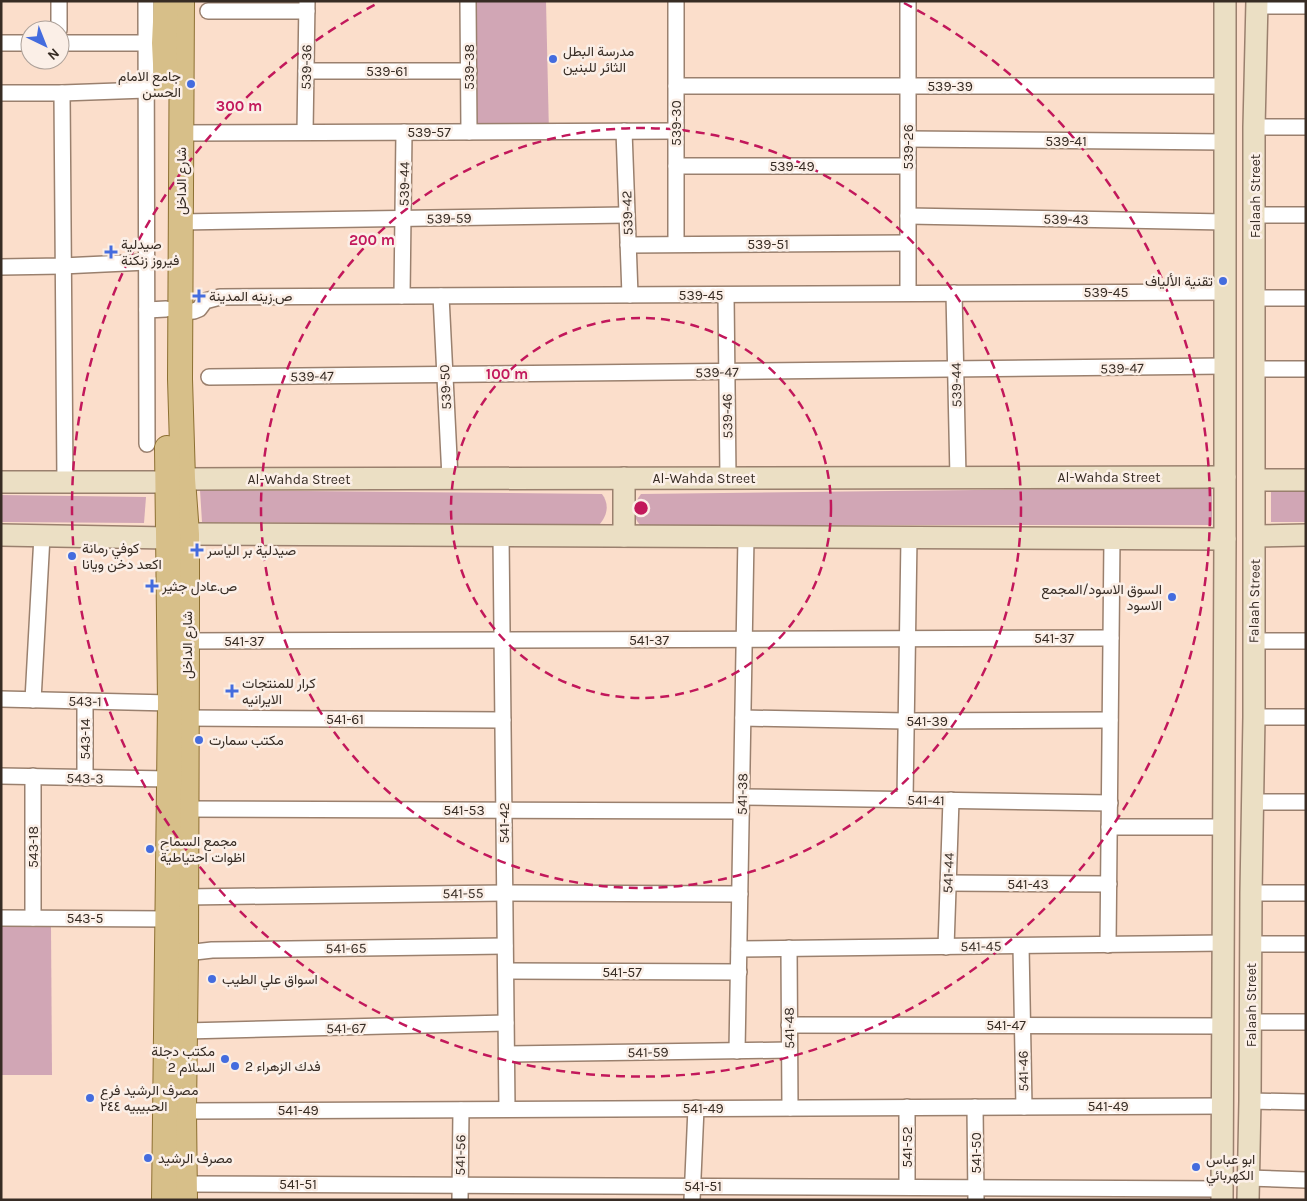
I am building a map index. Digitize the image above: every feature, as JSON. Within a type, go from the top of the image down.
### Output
[{"type":"main road","name":"شارع الداخل","points":[[166,1],[164,42],[164,311],[177,536],[178,711],[186,809],[185,1192]]},
{"type":"main road","name":"شارع الداخل","points":[[164,311],[180,222],[182,1]]},
{"type":"main road","name":"شارع الداخل","points":[[164,1200],[168,779],[187,641],[177,536]]},
{"type":"street","points":[[59,1],[59,20]]},
{"type":"street","points":[[146,1],[146,262],[164,311],[147,444]]},
{"type":"street","name":"539-38","points":[[468,1],[469,132]]},
{"type":"street","name":"539-30","points":[[676,1],[676,244]]},
{"type":"street","name":"539-26","points":[[908,1],[908,294]]},
{"type":"street","name":"Falaah Street","points":[[1222,1194],[1225,1]]},
{"type":"street","points":[[1258,4],[1306,6]]},
{"type":"street","name":"Falaah Street","points":[[1248,1200],[1254,717],[1254,127],[1258,4]]},
{"type":"street","points":[[208,11],[307,6]]},
{"type":"street","name":"539-36","points":[[305,132],[307,6]]},
{"type":"street","points":[[1,43],[20,43]]},
{"type":"street","points":[[70,43],[146,43]]},
{"type":"street","name":"539-61","points":[[306,71],[469,72]]},
{"type":"street","name":"539-39","points":[[676,86],[1225,86]]},
{"type":"street","points":[[1,93],[62,94],[146,90]]},
{"type":"street","points":[[62,94],[65,482]]},
{"type":"street","points":[[1254,127],[1306,127]]},
{"type":"street","name":"539-42","points":[[624,131],[630,295]]},
{"type":"street","name":"539-57","points":[[181,133],[676,131]]},
{"type":"street","name":"539-44","points":[[402,296],[404,132]]},
{"type":"street","name":"539-41","points":[[908,139],[1225,142]]},
{"type":"street","name":"539-49","points":[[676,166],[908,166]]},
{"type":"street","name":"539-59","points":[[180,222],[627,215]]},
{"type":"street","points":[[1255,215],[1306,215]]},
{"type":"street","name":"539-43","points":[[908,216],[1225,222]]},
{"type":"street","name":"539-51","points":[[628,244],[908,244]]},
{"type":"street","points":[[1,267],[146,262]]},
{"type":"street","name":"539-45","points":[[164,311],[194,311],[205,301],[220,297],[1225,292]]},
{"type":"street","name":"539-44","points":[[954,293],[958,477]]},
{"type":"street","name":"539-46","points":[[726,294],[728,478]]},
{"type":"street","name":"539-50","points":[[441,296],[450,478]]},
{"type":"street","points":[[1255,298],[1306,298]]},
{"type":"street","name":"539-47","points":[[209,377],[1225,366]]},
{"type":"street","points":[[1254,369],[1306,369]]},
{"type":"street","name":"Al-Wahda Street","points":[[1,482],[450,478],[1225,477]]},
{"type":"street","points":[[624,478],[624,536]]},
{"type":"street","points":[[1255,480],[1306,480]]},
{"type":"street","points":[[1,535],[1225,539]]},
{"type":"street","points":[[33,700],[42,536]]},
{"type":"street","name":"541-42","points":[[501,536],[507,1109]]},
{"type":"street","points":[[1255,536],[1306,536]]},
{"type":"street","name":"541-38","points":[[737,1051],[746,537]]},
{"type":"street","points":[[905,800],[909,538]]},
{"type":"street","points":[[1108,945],[1112,539]]},
{"type":"street","name":"541-37","points":[[187,641],[1111,638]]},
{"type":"street","points":[[1254,641],[1306,641]]},
{"type":"street","name":"543-1","points":[[1,699],[85,701],[178,711]]},
{"type":"street","name":"543-14","points":[[85,701],[85,778]]},
{"type":"street","name":"541-61","points":[[178,711],[503,720]]},
{"type":"street","points":[[1254,717],[1306,717]]},
{"type":"street","name":"541-39","points":[[743,718],[906,721],[1110,720]]},
{"type":"street","name":"543-3","points":[[1,776],[168,779]]},
{"type":"street","name":"543-18","points":[[33,776],[33,918]]},
{"type":"street","name":"541-41","points":[[742,804],[905,800],[1110,802]]},
{"type":"street","name":"541-44","points":[[946,947],[951,800]]},
{"type":"street","points":[[1253,802],[1306,802]]},
{"type":"street","name":"541-53","points":[[186,809],[504,810],[742,804]]},
{"type":"street","points":[[1109,827],[1223,827]]},
{"type":"street","name":"541-43","points":[[948,883],[1109,884]]},
{"type":"street","name":"541-55","points":[[186,897],[505,893],[740,894]]},
{"type":"street","points":[[1251,893],[1306,893]]},
{"type":"street","name":"543-5","points":[[1,918],[168,919]]},
{"type":"street","name":"541-45","points":[[739,949],[1224,943]]},
{"type":"street","points":[[1251,944],[1306,944]]},
{"type":"street","name":"541-65","points":[[186,953],[212,950],[506,946]]},
{"type":"street","name":"541-46","points":[[1021,946],[1024,1107]]},
{"type":"street","name":"541-48","points":[[789,948],[790,1108]]},
{"type":"street","name":"541-57","points":[[506,971],[739,972]]},
{"type":"street","points":[[1251,1022],[1306,1022]]},
{"type":"street","name":"541-67","points":[[185,1032],[506,1024]]},
{"type":"street","name":"541-47","points":[[789,1025],[1223,1026]]},
{"type":"street","name":"541-59","points":[[506,1054],[790,1050]]},
{"type":"street","points":[[1250,1101],[1306,1102]]},
{"type":"street","name":"541-49","points":[[184,1111],[1223,1106]]},
{"type":"street","name":"541-52","points":[[907,1107],[907,1187]]},
{"type":"street","name":"541-50","points":[[975,1107],[976,1194]]},
{"type":"street","points":[[692,1193],[696,1108]]},
{"type":"street","name":"541-56","points":[[460,1192],[461,1110]]},
{"type":"street","points":[[1248,1178],[1306,1180]]},
{"type":"street","name":"541-51","points":[[185,1192],[692,1193],[907,1187],[976,1194],[1222,1194]]},
{"type":"shaded area","points":[[468,1],[546,1],[549,134],[469,132]]},
{"type":"shaded area","points":[[1212,487],[1212,525],[640,525],[634,513],[636,502],[641,494]]},
{"type":"shaded area","points":[[200,490],[602,494],[607,506],[604,518],[599,525],[202,522]]},
{"type":"shaded area","points":[[1271,491],[1306,492],[1306,522],[1271,522]]},
{"type":"shaded area","points":[[1,495],[146,497],[144,523],[1,522]]},
{"type":"shaded area","points":[[1,926],[51,926],[52,1075],[1,1075]]},
{"type":"place","name":"مدرسة البطل الثائر للبنين","points":[[553,59]]},
{"type":"place","name":"جامع الامام الحسن","points":[[191,84]]},
{"type":"place","name":"صيدلية فيروز زنكنة","points":[[111,252]]},
{"type":"place","name":"تقنية الألياف","points":[[1223,281]]},
{"type":"place","name":"ص.زينه المدينة","points":[[199,296]]},
{"type":"place","name":"صيدلية بر الياسر","points":[[197,550]]},
{"type":"place","name":"كوفي رمانة اكعد دخن ويانا","points":[[72,556]]},
{"type":"place","name":"ص.عادل جثير","points":[[152,586]]},
{"type":"place","name":"السوق الاسود/المجمع الاسود","points":[[1172,597]]},
{"type":"place","name":"كرار للمنتجات الايرانيه","points":[[232,691]]},
{"type":"place","name":"مكتب سمارت","points":[[199,740]]},
{"type":"place","name":"مجمع السماح اظوات احتياطية","points":[[150,849]]},
{"type":"place","name":"اسواق علي الطيب","points":[[212,979]]},
{"type":"place","name":"مكتب دجلة السلام 2","points":[[225,1059]]},
{"type":"place","name":"فدك الزهراء 2","points":[[235,1066]]},
{"type":"place","name":"مصرف الرشيد فرع الحبيبيه ٢٤٤","points":[[90,1098]]},
{"type":"place","name":"مصرف الرشيد","points":[[148,1158]]},
{"type":"place","name":"ابو عباس الكهربائي","points":[[1196,1167]]}]
